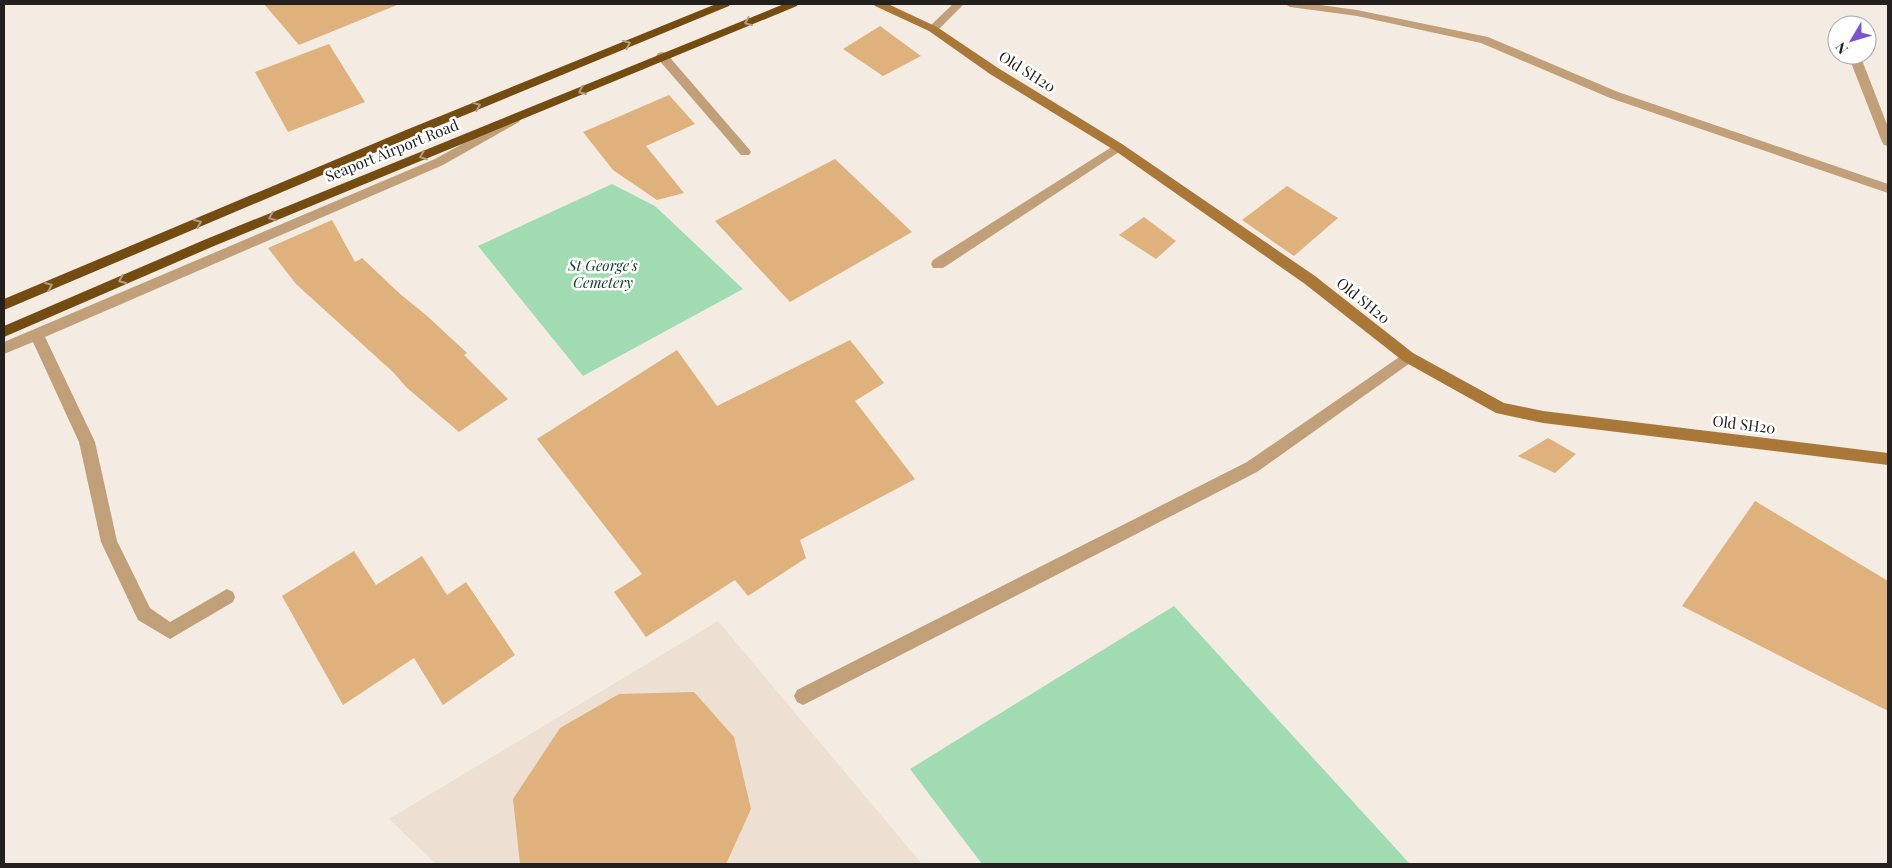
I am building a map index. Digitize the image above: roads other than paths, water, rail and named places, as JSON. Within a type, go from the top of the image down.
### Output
[{"type":"highway","name":"Seaport Airport Road","points":[[4,305],[410,133],[725,4]]},
{"type":"highway","name":"Seaport Airport Road","points":[[4,332],[209,243],[793,4]]},
{"type":"main road","name":"Old SH20","points":[[879,4],[933,29],[994,71],[1118,147],[1310,280],[1408,357],[1500,409],[1553,418],[1888,458]]},
{"type":"street","points":[[933,29],[960,4]]},
{"type":"street","points":[[1290,4],[1357,13],[1484,40],[1614,95],[1888,189]]},
{"type":"street","points":[[662,56],[745,152]]},
{"type":"street","points":[[1858,65],[1888,142]]},
{"type":"street","points":[[4,348],[439,162],[517,118]]},
{"type":"street","points":[[938,264],[1118,147]]},
{"type":"street","points":[[36,333],[87,442],[109,542],[144,614],[170,631],[227,597]]},
{"type":"street","points":[[802,696],[1252,467],[1408,357]]},
{"type":"park label","name":"St George's Cemetery","points":[[603,274]]}]
